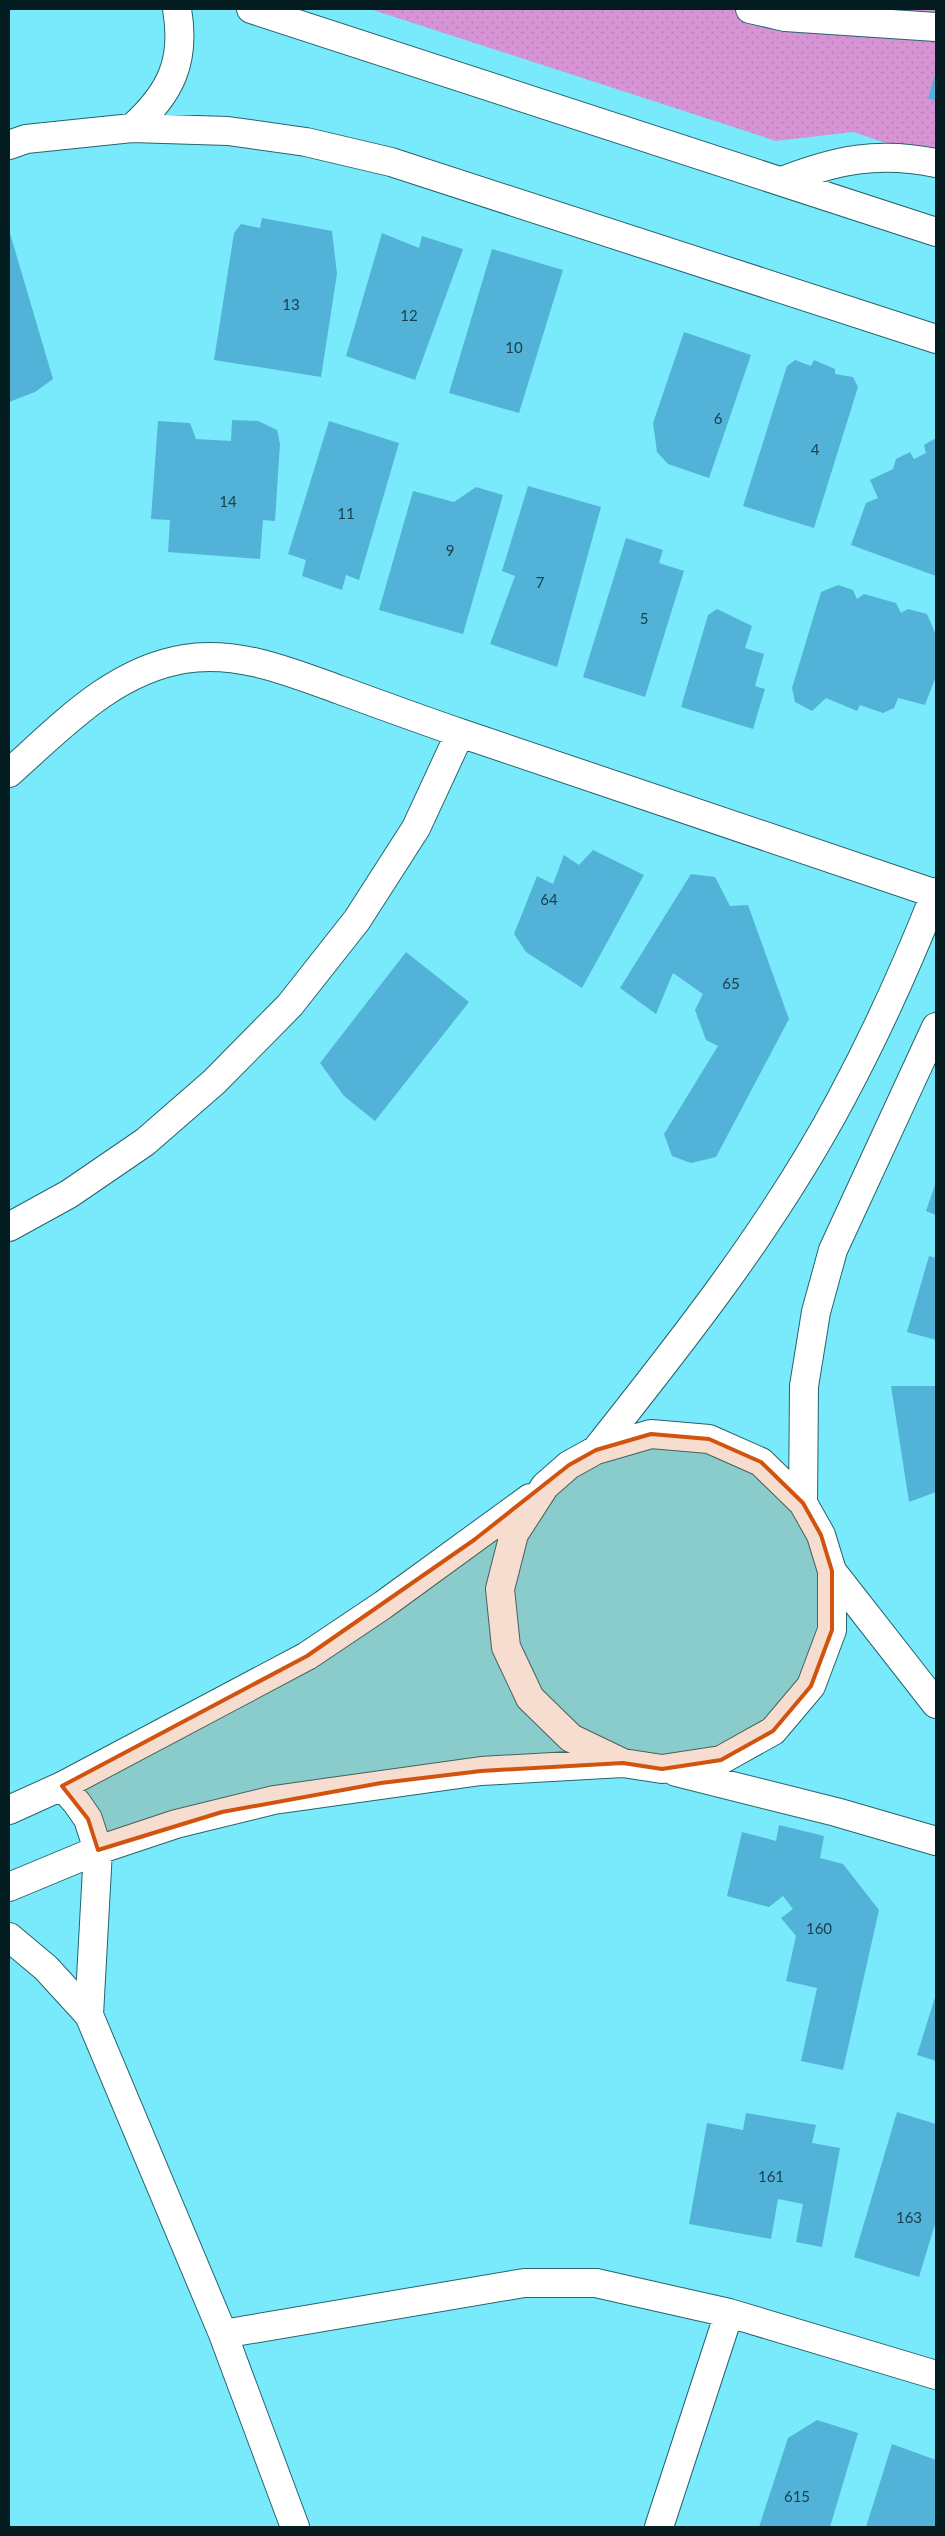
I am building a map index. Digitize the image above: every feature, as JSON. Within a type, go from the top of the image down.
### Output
[{"type":"street","points":[[132,128],[153,109],[169,86],[178,59],[181,31],[177,9]]},
{"type":"street","points":[[252,9],[936,232]]},
{"type":"street","points":[[750,9],[785,17],[936,27]]},
{"type":"street","points":[[9,145],[26,139],[132,128],[228,131],[306,142],[391,162],[936,339]]},
{"type":"street","points":[[782,181],[824,165],[868,158],[913,158],[936,164]]},
{"type":"street","points":[[9,773],[83,708],[114,685],[147,669],[184,659],[222,657],[260,662],[460,733],[936,893],[870,1044],[808,1155],[718,1291],[596,1450]]},
{"type":"street","points":[[9,1227],[69,1194],[145,1142],[214,1082],[290,1005],[357,920],[416,828],[460,733]]},
{"type":"street","points":[[803,1503],[804,1386],[816,1312],[833,1250],[936,1028]]},
{"type":"street","points":[[9,1810],[62,1786],[307,1656],[383,1605],[545,1486],[569,1465],[596,1450],[651,1434],[709,1439],[761,1462],[803,1503],[821,1535],[832,1571],[832,1630],[811,1686],[773,1731],[721,1760],[662,1769]]},
{"type":"street","points":[[545,1486],[514,1534],[500,1589],[506,1647],[530,1698],[564,1732],[571,1738],[623,1763]]},
{"type":"street","points":[[832,1571],[936,1704]]},
{"type":"street","points":[[9,1887],[98,1850],[176,1824],[274,1800],[481,1771],[623,1763],[662,1769],[836,1812],[936,1841]]},
{"type":"street","points":[[62,1786],[88,1819],[98,1850],[89,2015]]},
{"type":"street","points":[[9,1937],[46,1968],[89,2015],[223,2334],[295,2527]]},
{"type":"street","points":[[223,2334],[524,2283],[596,2283],[729,2314],[936,2375]]},
{"type":"street","points":[[659,2527],[729,2314]]},
{"type":"highlighted area","points":[[651,1434],[709,1439],[761,1462],[803,1503],[821,1535],[832,1571],[832,1630],[811,1686],[773,1731],[721,1760],[662,1769],[623,1763],[481,1771],[381,1783],[222,1812],[98,1850],[88,1819],[62,1786],[307,1656],[474,1540],[569,1465],[596,1450]]},
{"type":"shaded area","points":[[370,9],[936,9],[936,160],[853,132],[776,141]]},
{"type":"building","points":[[936,72],[936,101],[928,98]]},
{"type":"building","points":[[262,218],[332,231],[337,274],[321,377],[214,360],[234,233],[241,224],[260,228]]},
{"type":"building","points":[[9,230],[53,379],[35,392],[9,402]]},
{"type":"building","points":[[382,233],[419,248],[422,236],[463,249],[415,380],[346,356]]},
{"type":"building","points":[[492,249],[563,270],[519,413],[449,393]]},
{"type":"building","points":[[684,332],[751,355],[709,478],[668,464],[657,452],[653,423]]},
{"type":"building","points":[[795,360],[811,366],[814,360],[835,369],[835,374],[853,377],[858,387],[814,528],[743,506],[787,366]]},
{"type":"building","points":[[232,420],[258,421],[277,430],[280,444],[275,521],[263,520],[260,559],[168,552],[170,520],[151,519],[158,421],[190,423],[196,439],[231,441]]},
{"type":"building","points":[[329,421],[399,443],[359,580],[346,575],[342,590],[302,576],[306,560],[288,554]]},
{"type":"building","points":[[936,438],[936,576],[851,545],[866,503],[878,498],[870,480],[893,469],[896,459],[910,452],[914,459],[926,453],[924,445]]},
{"type":"building","points":[[528,486],[601,507],[557,667],[490,644],[515,576],[502,571]]},
{"type":"building","points":[[476,487],[503,495],[463,634],[379,610],[413,491],[454,502]]},
{"type":"building","points":[[626,538],[663,550],[659,563],[684,571],[645,697],[583,677]]},
{"type":"building","points":[[838,585],[853,590],[857,599],[864,594],[896,603],[901,613],[908,609],[927,614],[936,635],[936,676],[925,705],[898,698],[894,708],[883,713],[860,705],[857,711],[826,698],[812,711],[795,702],[792,688],[821,592]]},
{"type":"building","points":[[717,609],[752,626],[745,648],[764,654],[755,686],[765,689],[753,729],[681,707],[708,615]]},
{"type":"building","points":[[593,850],[644,875],[582,988],[526,952],[514,934],[537,876],[553,884],[564,855],[579,865]]},
{"type":"building","points":[[691,874],[715,877],[730,906],[748,905],[789,1019],[716,1157],[691,1163],[672,1156],[664,1134],[718,1046],[706,1040],[695,1010],[703,994],[673,973],[656,1014],[620,988]]},
{"type":"building","points":[[406,952],[469,1002],[375,1121],[344,1096],[320,1063]]},
{"type":"building","points":[[936,1182],[936,1215],[926,1211]]},
{"type":"building","points":[[929,1256],[936,1258],[936,1340],[907,1332]]},
{"type":"building","points":[[891,1386],[936,1386],[936,1492],[909,1502]]},
{"type":"building","points":[[779,1825],[824,1836],[820,1858],[843,1864],[879,1910],[843,2070],[801,2061],[817,1988],[786,1981],[796,1936],[781,1918],[793,1909],[783,1896],[769,1907],[727,1896],[742,1832],[776,1841]]},
{"type":"building","points":[[936,1994],[936,2061],[917,2055]]},
{"type":"building","points":[[897,2112],[936,2124],[936,2221],[919,2277],[854,2257]]},
{"type":"building","points":[[746,2113],[816,2125],[812,2143],[840,2148],[822,2247],[796,2242],[803,2204],[778,2199],[771,2239],[689,2224],[707,2123],[743,2130]]},
{"type":"building","points":[[817,2420],[858,2433],[830,2527],[759,2527],[788,2438]]},
{"type":"building","points":[[892,2444],[936,2460],[936,2527],[866,2527]]}]
